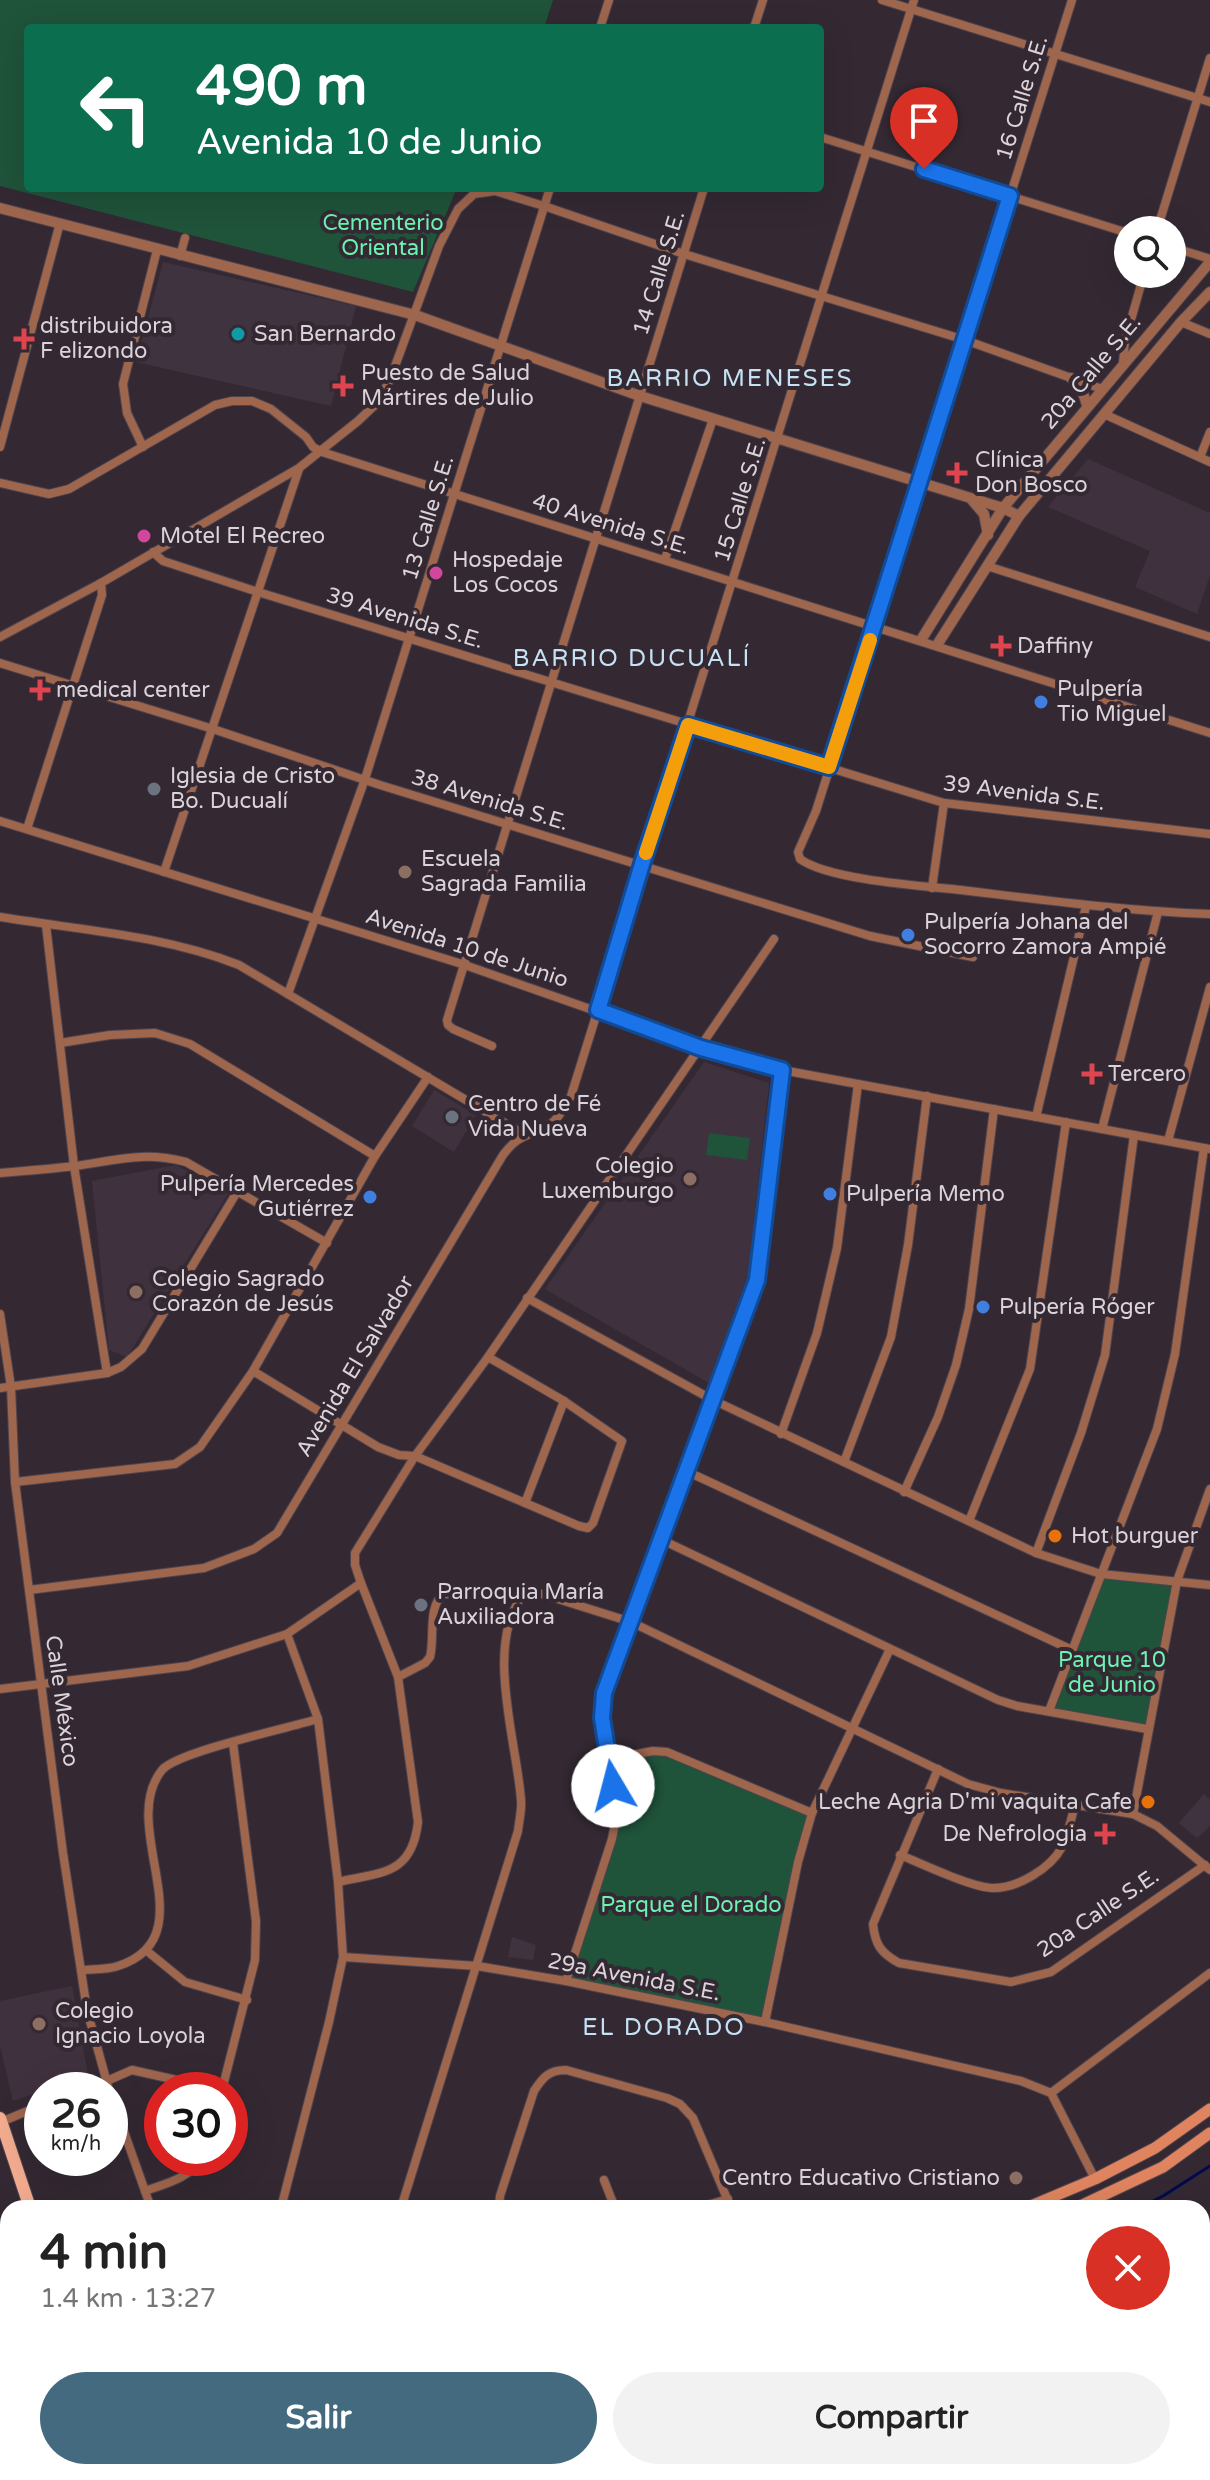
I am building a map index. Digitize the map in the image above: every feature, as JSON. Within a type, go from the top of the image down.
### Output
[{"type":"main road","points":[[1045,2200],[1155,2148],[1210,2109]]},
{"type":"main road","points":[[0,2120],[27,2200]]},
{"type":"main road","points":[[1093,2200],[1163,2167],[1210,2133]]},
{"type":"street","points":[[601,24],[609,0]]},
{"type":"street","points":[[755,24],[763,0]]},
{"type":"street","points":[[882,0],[913,5],[1055,54],[1210,102]]},
{"type":"street","name":"16 Calle S.E.","points":[[932,888],[901,885],[813,867],[800,859],[799,845],[816,811],[1072,0]]},
{"type":"street","name":"15 Calle S.E.","points":[[598,1010],[913,5]]},
{"type":"street","points":[[1161,216],[1210,58]]},
{"type":"street","points":[[824,138],[1114,229]]},
{"type":"street","points":[[0,637],[101,583],[299,468],[322,452],[377,403],[390,380],[439,246],[458,209],[474,194],[488,192]]},
{"type":"street","points":[[498,192],[684,254],[965,340],[1102,389]]},
{"type":"street","name":"13 Calle S.E.","points":[[288,994],[365,779],[549,192]]},
{"type":"street","name":"14 Calle S.E.","points":[[492,1046],[448,1025],[462,964],[703,192]]},
{"type":"street","points":[[0,208],[415,315],[640,396],[1003,508],[1019,516]]},
{"type":"street","points":[[0,447],[60,223]]},
{"type":"street","points":[[180,256],[185,238]]},
{"type":"street","points":[[143,447],[127,413],[123,384],[157,250]]},
{"type":"street","points":[[1186,252],[1210,261]]},
{"type":"street","name":"20a Calle S.E.","points":[[921,640],[1003,508],[1210,261]]},
{"type":"street","points":[[1123,363],[1125,341],[1140,288]]},
{"type":"street","name":"20a Calle S.E.","points":[[937,645],[1019,516],[1181,322],[1210,292]]},
{"type":"street","points":[[1181,322],[1210,334]]},
{"type":"street","points":[[1071,378],[1082,390],[1087,405]]},
{"type":"street","points":[[0,483],[49,494],[69,489],[215,405],[252,401],[271,409],[322,452]]},
{"type":"street","points":[[1104,414],[1210,462]]},
{"type":"street","points":[[665,559],[713,419]]},
{"type":"street","points":[[1200,457],[1210,432]]},
{"type":"street","name":"40 Avenida S.E.","points":[[322,452],[1210,733]]},
{"type":"street","points":[[164,872],[299,468]]},
{"type":"street","points":[[971,499],[984,514],[988,535]]},
{"type":"street","name":"39 Avenida S.E.","points":[[153,552],[163,561],[258,592],[944,803],[1210,834]]},
{"type":"street","points":[[987,566],[1210,637]]},
{"type":"street","points":[[27,829],[102,595],[101,583]]},
{"type":"street","name":"38 Avenida S.E.","points":[[0,663],[870,936],[973,957]]},
{"type":"street","points":[[944,803],[932,888],[1086,906],[1210,914]]},
{"type":"street","name":"Avenida 10 de Junio","points":[[0,821],[462,964],[701,1048],[782,1070],[1207,1149]]},
{"type":"street","points":[[1036,1117],[1086,906]]},
{"type":"street","points":[[1102,1129],[1158,912]]},
{"type":"street","points":[[0,917],[170,944],[210,953],[239,965],[523,1134]]},
{"type":"street","points":[[46,925],[74,1166],[107,1373]]},
{"type":"street","points":[[338,1882],[390,1870],[406,1860],[416,1841],[418,1822],[398,1677],[361,1583],[355,1553],[415,1456],[488,1357],[774,939]]},
{"type":"street","points":[[1168,1141],[1210,987]]},
{"type":"street","name":"Avenida El Salvador","points":[[29,1590],[204,1568],[254,1549],[277,1533],[500,1160],[523,1134],[547,1126],[559,1116],[571,1096],[598,1010]]},
{"type":"street","points":[[60,1043],[110,1035],[155,1033],[190,1044],[375,1156]]},
{"type":"street","points":[[566,1981],[612,1839],[617,1813],[602,1718],[604,1693],[757,1280],[782,1070]]},
{"type":"street","points":[[15,1482],[175,1464],[200,1447],[253,1371],[375,1156],[428,1077]]},
{"type":"street","points":[[781,1434],[817,1333],[837,1248],[858,1084]]},
{"type":"street","points":[[844,1462],[891,1337],[908,1245],[927,1096]]},
{"type":"street","points":[[904,1492],[938,1417],[956,1365],[969,1309],[994,1109]]},
{"type":"street","points":[[969,1521],[1030,1369],[1066,1122]]},
{"type":"street","points":[[1036,1553],[1081,1433],[1105,1355],[1134,1135]]},
{"type":"street","points":[[1049,1711],[1157,1429],[1175,1354],[1207,1149]]},
{"type":"street","points":[[0,1173],[74,1166],[141,1155],[163,1156],[186,1162],[327,1243]]},
{"type":"street","points":[[0,1388],[107,1373],[121,1367],[142,1349],[237,1192]]},
{"type":"street","points":[[527,1298],[713,1400],[1036,1553],[1101,1574],[1210,1585]]},
{"type":"street","name":"Calle México","points":[[0,1314],[11,1387],[15,1482],[63,1853],[87,2010],[104,2072]]},
{"type":"street","points":[[253,1371],[378,1447],[399,1455],[415,1456],[588,1528],[593,1523],[622,1441],[564,1401],[488,1357]]},
{"type":"street","points":[[525,1503],[564,1401]]},
{"type":"street","points":[[686,1471],[1072,1650]]},
{"type":"street","points":[[1133,1814],[1177,1581],[1210,1489]]},
{"type":"street","points":[[660,1539],[998,1700],[1147,1729]]},
{"type":"street","points":[[0,1689],[188,1666],[287,1634],[361,1583]]},
{"type":"street","points":[[398,1677],[425,1663],[430,1657],[435,1610],[438,1598],[444,1594],[514,1593],[560,1598],[631,1622],[968,1784],[1001,1793],[1133,1814],[1157,1826],[1207,1868]]},
{"type":"street","points":[[404,2200],[518,1831],[521,1802],[505,1703],[505,1682],[509,1623],[514,1606],[523,1595]]},
{"type":"street","points":[[283,2200],[343,1957],[338,1882],[318,1719],[287,1634]]},
{"type":"street","points":[[765,2022],[798,1862],[812,1813],[890,1649]]},
{"type":"street","points":[[81,1970],[117,1967],[147,1951],[157,1933],[161,1912],[148,1821],[151,1793],[162,1770],[184,1755],[318,1719]]},
{"type":"street","points":[[227,2072],[255,1960],[256,1921],[233,1743]]},
{"type":"street","points":[[610,1759],[653,1751],[667,1752],[812,1813]]},
{"type":"street","points":[[938,1769],[900,1855],[977,1885],[995,1888],[1025,1879],[1042,1869],[1061,1849],[1075,1805]]},
{"type":"street","name":"20a Calle S.E.","points":[[900,1855],[873,1924],[875,1942],[883,1954],[899,1963],[1011,1982],[1051,1972],[1207,1868]]},
{"type":"street","points":[[147,1951],[185,1982],[247,2000]]},
{"type":"street","name":"29a Avenida S.E.","points":[[343,1957],[477,1966],[566,1981],[765,2022],[1021,2081],[1051,2093]]},
{"type":"street","points":[[1095,2179],[1051,2093],[1210,1973]]},
{"type":"street","points":[[500,2200],[534,2091],[543,2077],[554,2070],[566,2070],[680,2104],[693,2118],[728,2200]]},
{"type":"street","points":[[0,2120],[24,2111]]},
{"type":"street","name":"Calle México","points":[[128,2142],[148,2200]]},
{"type":"street","points":[[145,2191],[185,2176]]},
{"type":"street","points":[[604,2180],[612,2200]]},
{"type":"shaded area","points":[[163,262],[356,306],[331,406],[136,362]]},
{"type":"shaded area","points":[[1088,459],[1210,513],[1210,575],[1197,614],[1135,587],[1150,551],[1048,507]]},
{"type":"shaded area","name":"Colegio Luxemburgo","points":[[704,1062],[769,1083],[748,1275],[709,1383],[545,1289]]},
{"type":"shaded area","points":[[434,1090],[476,1115],[454,1152],[412,1126]]},
{"type":"shaded area","name":"Colegio Sagrado Corazón de Jesús","points":[[176,1165],[228,1194],[127,1357],[109,1350],[92,1181]]},
{"type":"shaded area","points":[[1204,1794],[1210,1800],[1210,1826],[1197,1838],[1179,1823]]},
{"type":"shaded area","points":[[512,1937],[536,1945],[533,1960],[508,1957]]},
{"type":"shaded area","name":"Colegio Ignacio Loyola","points":[[72,1986],[87,2072],[24,2072],[24,2097],[13,2101],[0,2046],[0,2001]]},
{"type":"green space","name":"Cementerio Oriental","points":[[0,0],[553,0],[545,24],[24,24],[24,192],[455,192],[413,292],[0,186]]},
{"type":"green space","points":[[709,1133],[750,1138],[747,1160],[706,1155]]},
{"type":"green space","name":"Parque 10 de Junio","points":[[1101,1574],[1177,1581],[1147,1729],[1049,1711]]},
{"type":"green space","name":"Parque el Dorado","points":[[667,1752],[812,1813],[765,2022],[566,1981],[617,1813],[610,1759]]},
{"type":"waterway","points":[[1155,2200],[1210,2166]]},
{"type":"slow traffic","points":[[646,853],[688,725],[829,767],[870,640]]},
{"type":"place","name":"San Bernardo","points":[[238,334]]},
{"type":"place","name":"distribuidora F elizondo","points":[[24,339]]},
{"type":"place","name":"Puesto de Salud Mártires de Julio","points":[[343,386]]},
{"type":"place","name":"Clínica Don Bosco","points":[[957,473]]},
{"type":"place","name":"Motel El Recreo","points":[[144,536]]},
{"type":"place","name":"Hospedaje Los Cocos","points":[[436,573]]},
{"type":"place","name":"Daffiny","points":[[1001,646]]},
{"type":"place","name":"medical center","points":[[40,690]]},
{"type":"place","name":"Pulpería Tio Miguel","points":[[1041,702]]},
{"type":"place","name":"Iglesia de Cristo Bo. Ducualí","points":[[154,789]]},
{"type":"place","name":"Escuela Sagrada Familia","points":[[405,872]]},
{"type":"place","name":"Pulpería Johana del Socorro Zamora Ampié","points":[[908,935]]},
{"type":"place","name":"Tercero","points":[[1092,1074]]},
{"type":"place","name":"Centro de Fé Vida Nueva","points":[[452,1117]]},
{"type":"place","name":"Colegio Luxemburgo","points":[[690,1179]]},
{"type":"place","name":"Pulpería Memo","points":[[830,1194]]},
{"type":"place","name":"Pulpería Mercedes Gutiérrez","points":[[370,1197]]},
{"type":"place","name":"Colegio Sagrado Corazón de Jesús","points":[[136,1292]]},
{"type":"place","name":"Pulpería Róger","points":[[983,1307]]},
{"type":"place","name":"Hot burguer","points":[[1055,1536]]},
{"type":"place","name":"Parroquia María Auxiliadora","points":[[421,1605]]},
{"type":"place","name":"Leche Agria D'mi vaquita Cafe","points":[[1148,1802]]},
{"type":"place","name":"De Nefrologia","points":[[1105,1834]]},
{"type":"place","name":"Colegio Ignacio Loyola","points":[[39,2024]]},
{"type":"place","name":"Centro Educativo Cristiano","points":[[1016,2178]]},
{"type":"district","name":"BARRIO MENESES","points":[[730,378]]},
{"type":"district","name":"BARRIO DUCUALÍ","points":[[632,658]]},
{"type":"district","name":"EL DORADO","points":[[664,2027]]},
{"type":"route","points":[[613,1786],[602,1718],[604,1693],[757,1280],[782,1070],[701,1048],[598,1010],[688,725],[829,767],[1010,196],[924,169]]}]
